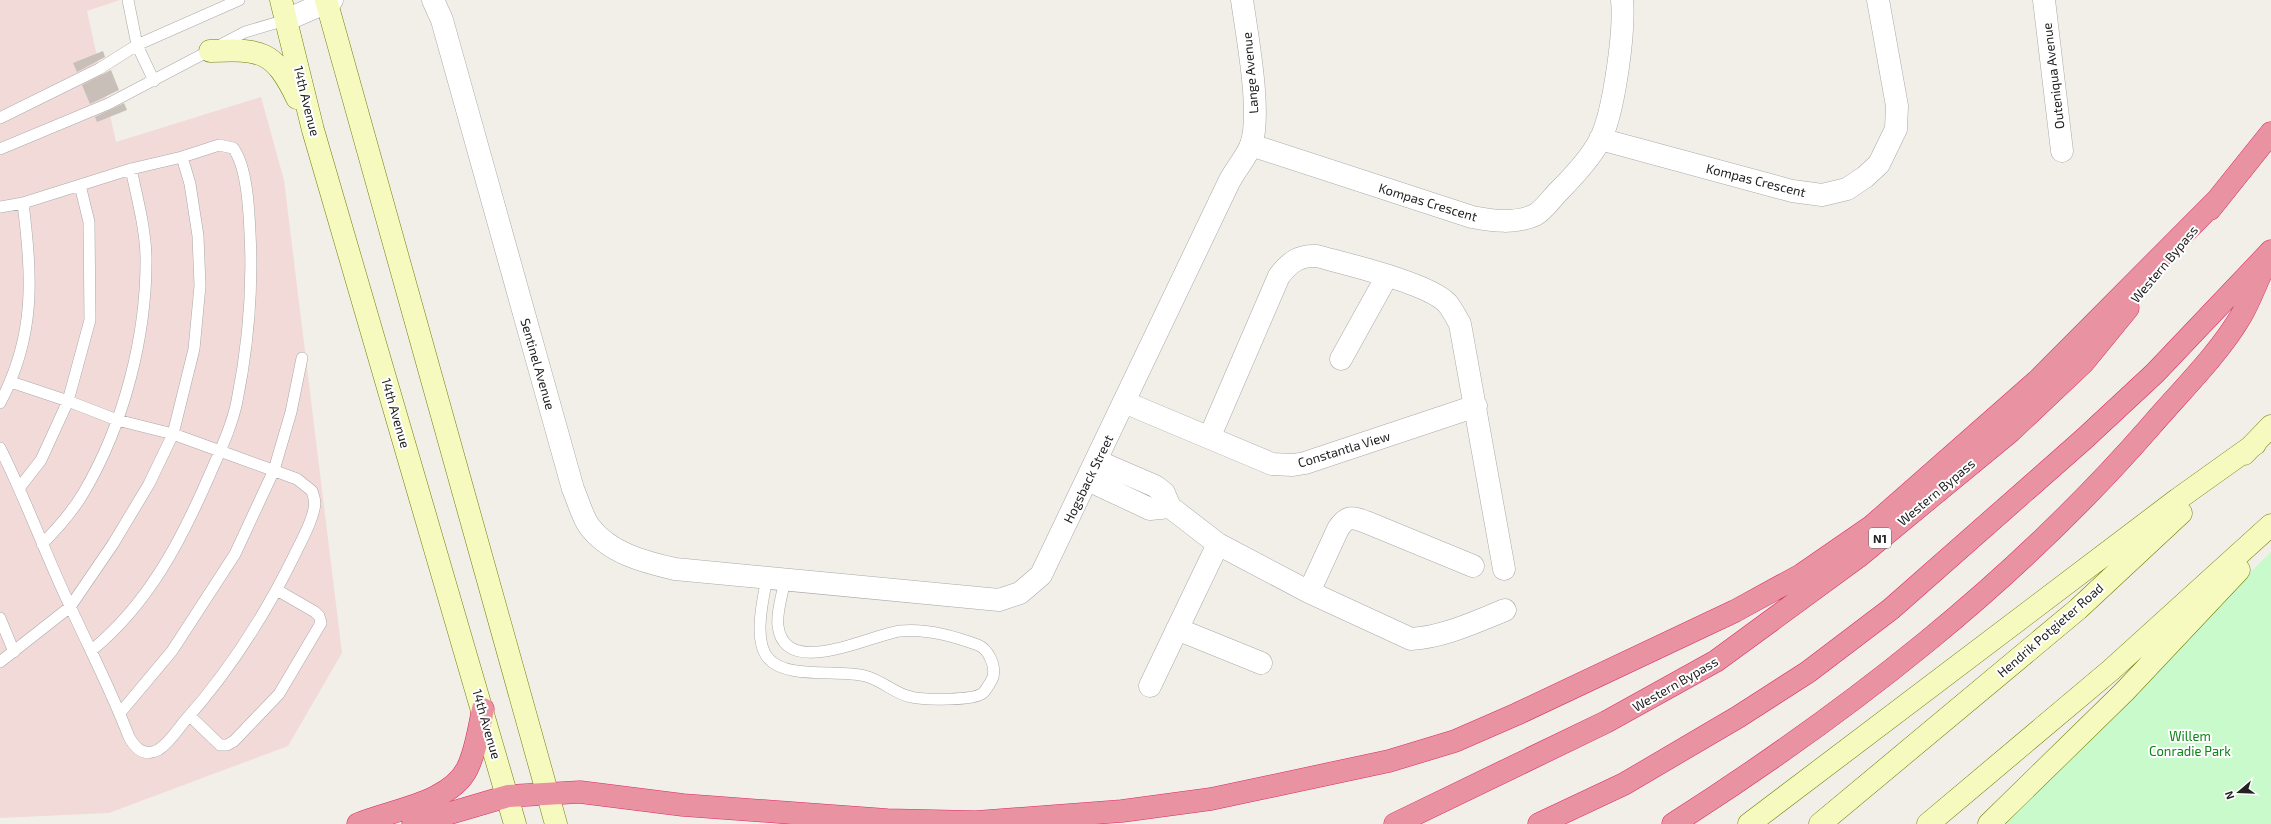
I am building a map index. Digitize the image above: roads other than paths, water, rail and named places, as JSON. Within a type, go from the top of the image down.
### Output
[{"type":"highway","name":"Western Bypass","points":[[1395,824],[1606,722],[1716,661],[1858,557],[2011,431],[2083,363],[2271,133]]},
{"type":"highway","points":[[413,824],[508,796],[580,792],[683,805],[887,820],[976,822],[1122,811],[1211,799],[1389,761],[1454,741],[1517,714],[1735,611],[1801,575],[1872,526],[2037,381],[2219,198]]},
{"type":"highway","points":[[1539,824],[1624,784],[1738,717],[1808,672],[1891,609],[2084,439],[2149,378],[2271,252]]},
{"type":"highway","points":[[1673,824],[1751,774],[1814,730],[1922,646],[2032,551],[2119,463],[2216,350],[2241,316],[2271,252]]},
{"type":"highway","points":[[358,824],[382,814],[426,801],[441,794],[456,784],[467,770],[471,761],[483,709]]},
{"type":"main road","points":[[329,1],[556,824]]},
{"type":"main road","name":"14th Avenue","points":[[284,10],[313,130],[516,824]]},
{"type":"main road","points":[[210,51],[246,50],[263,54],[272,59],[284,72],[313,130]]},
{"type":"main road","name":"Hendrik Potgieter Road","points":[[1820,824],[2078,609],[2255,444],[2271,426]]},
{"type":"main road","points":[[1749,824],[2178,499],[2255,444]]},
{"type":"main road","points":[[1928,824],[2111,670],[2268,528]]},
{"type":"main road","points":[[1989,824],[2124,692],[2215,598],[2248,559],[2268,528]]},
{"type":"street","name":"Sentinel Avenue","points":[[433,0],[442,20],[573,489],[588,525],[603,540],[640,561],[675,569],[776,578]]},
{"type":"street","name":"Lange Avenue","points":[[1242,0],[1254,95],[1254,123],[1251,145]]},
{"type":"street","name":"Kompas Crescent","points":[[1251,145],[1472,217],[1494,222],[1508,221],[1535,215],[1584,164],[1600,139],[1608,113],[1617,65],[1623,11],[1622,0]]},
{"type":"street","name":"Kompas Crescent","points":[[1600,139],[1792,191],[1822,194],[1847,189],[1865,177],[1879,164],[1896,129],[1897,106],[1878,0]]},
{"type":"street","name":"Outeniqua Avenue","points":[[2044,0],[2062,151]]},
{"type":"street","points":[[284,10],[329,1]]},
{"type":"street","name":"Hogsback Street","points":[[776,578],[999,600],[1012,598],[1032,585],[1042,575],[1229,182],[1251,145]]},
{"type":"street","points":[[1210,436],[1280,276],[1295,259],[1306,255],[1317,256],[1387,276],[1434,294],[1446,303],[1460,324],[1476,406],[1504,569]]},
{"type":"street","points":[[1341,359],[1387,276]]},
{"type":"street","name":"Constantla View","points":[[1124,402],[1210,436],[1272,464],[1293,465],[1476,406]]},
{"type":"street","points":[[1097,461],[1155,486],[1164,493],[1170,507],[1218,544],[1309,592],[1411,639],[1442,634],[1505,610]]},
{"type":"street","points":[[1088,480],[1150,509],[1170,507]]},
{"type":"street","points":[[1309,592],[1338,529],[1343,520],[1350,518],[1366,522],[1473,566]]},
{"type":"street","points":[[1150,686],[1218,544]]},
{"type":"street","points":[[1177,629],[1261,663]]},
{"type":"lane","points":[[128,0],[137,45],[154,81]]},
{"type":"lane","points":[[0,118],[99,69],[137,45],[239,0]]},
{"type":"lane","points":[[0,149],[108,104],[154,81],[284,10]]},
{"type":"lane","points":[[0,207],[23,203],[131,169],[182,158],[219,145],[233,148],[241,164],[249,215],[251,256],[249,327],[237,402],[220,451],[177,546],[137,605],[113,633],[92,650]]},
{"type":"lane","points":[[0,662],[70,607],[113,544],[149,484],[172,434],[194,349],[200,286],[198,236],[190,184],[182,158]]},
{"type":"lane","points":[[42,544],[67,517],[84,492],[117,420],[132,374],[141,324],[146,257],[145,241],[131,169]]},
{"type":"lane","points":[[20,487],[41,460],[68,401],[90,320],[89,228],[80,185]]},
{"type":"lane","points":[[0,404],[11,382],[23,345],[29,309],[29,255],[23,203]]},
{"type":"lane","points":[[120,713],[172,651],[235,554],[274,470],[291,412],[302,358]]},
{"type":"lane","points":[[0,448],[20,487],[42,544],[70,607],[92,650],[136,748],[144,752],[157,750],[164,745],[190,716],[230,666],[277,590],[311,520],[315,499],[312,491],[303,483],[274,470],[172,434],[117,420],[68,401],[11,382]]},
{"type":"lane","points":[[776,578],[780,637],[788,647],[799,652],[828,650],[898,631],[916,630],[959,638],[982,647],[992,659],[993,676],[983,693],[968,699],[912,698],[866,676],[794,671],[775,666],[766,657],[762,642],[760,620],[776,578]]},
{"type":"lane","points":[[190,716],[220,745],[227,745],[234,741],[279,694],[321,623],[319,616],[315,612],[277,590]]},
{"type":"lane","points":[[0,618],[14,652]]},
{"type":"park label","name":"Willem Conradie Park","points":[[2190,744]]}]
